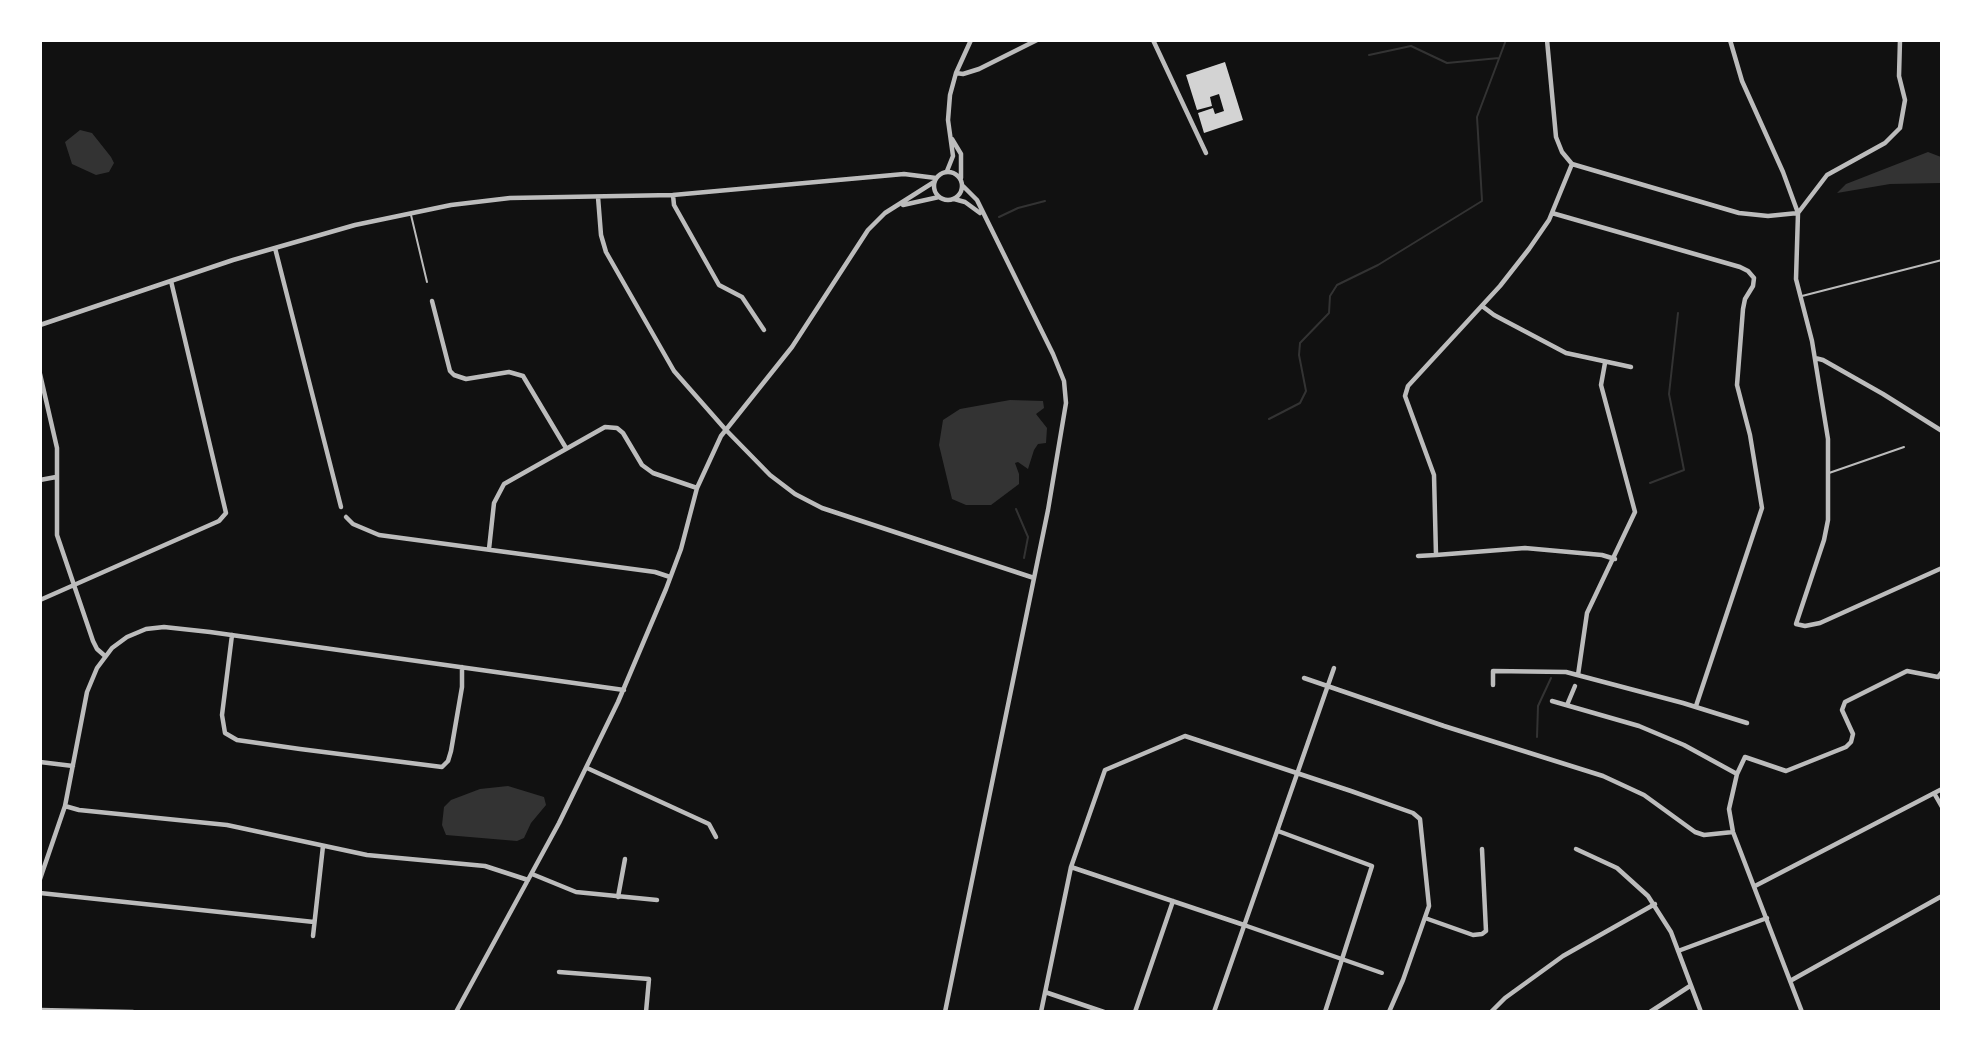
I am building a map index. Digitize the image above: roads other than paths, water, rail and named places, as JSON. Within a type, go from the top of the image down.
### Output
[{"type":"street","points":[[456,1011],[532,874],[624,690],[681,549],[697,488],[725,429],[792,347],[865,233],[881,216],[901,205],[947,171],[952,162],[949,104],[956,73],[971,40]]},
{"type":"street","points":[[956,73],[963,74],[979,69],[1036,40]]},
{"type":"street","points":[[1153,40],[1206,153]]},
{"type":"street","points":[[1547,40],[1556,137],[1562,152],[1572,164],[1740,213],[1770,216],[1798,213],[1827,175],[1885,143],[1900,128],[1905,100],[1899,76],[1900,40]]},
{"type":"street","points":[[1730,40],[1742,81],[1780,165],[1798,213],[1796,264],[1800,297],[1815,358],[1828,439],[1829,504],[1824,540],[1796,624],[1805,626],[1820,623],[1941,568]]},
{"type":"street","points":[[945,1011],[1064,426],[1065,387],[1053,354],[981,214],[977,200],[963,186],[961,154],[952,139]]},
{"type":"street","points":[[1436,555],[1434,475],[1407,400],[1406,388],[1514,269],[1552,213],[1572,164]]},
{"type":"street","points":[[947,171],[955,173],[961,179]]},
{"type":"street","points":[[40,325],[275,248],[410,212],[510,198],[673,195],[904,174],[935,180]]},
{"type":"street","points":[[935,180],[935,191],[940,197]]},
{"type":"street","points":[[954,199],[960,195],[963,186]]},
{"type":"street","points":[[673,195],[674,205],[719,285],[742,297],[764,330]]},
{"type":"street","points":[[598,197],[603,244],[621,282],[674,371],[725,429],[774,478],[813,504],[1034,578]]},
{"type":"street","points":[[901,205],[940,197],[965,202],[981,214]]},
{"type":"street","points":[[1552,213],[1740,267],[1754,278],[1743,309],[1737,385],[1750,435],[1762,508],[1696,706]]},
{"type":"street","points":[[275,248],[341,507]]},
{"type":"street","points":[[40,600],[219,521],[226,513],[171,281]]},
{"type":"street","points":[[432,300],[450,371],[466,379],[509,372],[523,376],[566,448]]},
{"type":"street","points":[[1482,306],[1560,351],[1605,363],[1631,367]]},
{"type":"street","points":[[1815,358],[1823,360],[1880,392],[1941,431]]},
{"type":"street","points":[[1578,675],[1587,613],[1635,512],[1601,386],[1605,363]]},
{"type":"street","points":[[40,374],[57,448],[57,535],[93,641],[97,649],[105,656]]},
{"type":"street","points":[[489,549],[494,503],[500,489],[605,427],[617,428],[646,469],[660,477],[697,488]]},
{"type":"street","points":[[40,480],[56,477]]},
{"type":"street","points":[[346,517],[353,524],[379,535],[655,572],[670,578]]},
{"type":"street","points":[[1418,556],[1525,548],[1615,558]]},
{"type":"street","points":[[40,879],[65,806],[87,692],[105,656],[119,642],[136,632],[164,627],[232,635],[624,690]]},
{"type":"street","points":[[232,635],[222,708],[225,733],[237,740],[300,749],[442,767],[448,761],[451,751],[462,687],[462,667]]},
{"type":"street","points":[[1214,1011],[1334,668]]},
{"type":"street","points":[[1493,685],[1493,671],[1578,675],[1696,706],[1747,723]]},
{"type":"street","points":[[1802,1011],[1733,832],[1729,809],[1737,774],[1745,757],[1779,771],[1800,768],[1851,742],[1853,734],[1842,710],[1845,702],[1907,671],[1938,677],[1941,672]]},
{"type":"street","points":[[1304,678],[1603,776],[1644,795],[1695,832],[1713,835],[1733,832]]},
{"type":"street","points":[[1567,705],[1575,686]]},
{"type":"street","points":[[1552,700],[1654,732],[1737,774]]},
{"type":"street","points":[[1041,1011],[1071,867],[1108,766],[1185,736],[1298,772],[1417,817],[1422,824],[1429,906],[1403,980],[1389,1011]]},
{"type":"street","points":[[40,762],[73,766]]},
{"type":"street","points":[[587,768],[709,824],[716,837]]},
{"type":"street","points":[[1755,886],[1941,789]]},
{"type":"street","points":[[1934,793],[1941,807]]},
{"type":"street","points":[[65,806],[79,810],[227,825],[367,855],[485,866],[528,880]]},
{"type":"street","points":[[1278,831],[1372,866],[1325,1011]]},
{"type":"street","points":[[313,936],[323,846]]},
{"type":"street","points":[[1425,918],[1473,934],[1482,934],[1486,931],[1482,849]]},
{"type":"street","points":[[1576,849],[1617,868],[1640,886],[1655,904],[1678,951],[1701,1011]]},
{"type":"street","points":[[618,897],[625,859]]},
{"type":"street","points":[[1071,867],[1382,973]]},
{"type":"street","points":[[532,874],[576,892],[657,900]]},
{"type":"street","points":[[40,893],[314,922]]},
{"type":"street","points":[[1790,981],[1941,896]]},
{"type":"street","points":[[1134,1011],[1173,901]]},
{"type":"street","points":[[1491,1011],[1563,956],[1655,904]]},
{"type":"street","points":[[1678,951],[1767,918]]},
{"type":"street","points":[[559,972],[649,979],[646,1011]]},
{"type":"street","points":[[1650,1011],[1690,986]]},
{"type":"street","points":[[1045,992],[1104,1011]]},
{"type":"street","points":[[40,1010],[133,1011]]},
{"type":"lane","points":[[410,212],[428,282]]},
{"type":"lane","points":[[1800,297],[1941,260]]},
{"type":"lane","points":[[1829,473],[1904,447]]},
{"type":"waterway","points":[[1482,200],[1477,117],[1506,40]]},
{"type":"waterway","points":[[1369,55],[1411,46],[1447,63],[1499,58]]},
{"type":"waterway","points":[[999,217],[1018,208],[1045,201]]},
{"type":"waterway","points":[[1269,419],[1300,403],[1306,391],[1299,355],[1300,343],[1329,313],[1330,296],[1337,285],[1378,265],[1482,201]]},
{"type":"waterway","points":[[1650,483],[1684,470],[1669,394],[1678,313]]},
{"type":"waterway","points":[[1016,509],[1028,537],[1024,558]]},
{"type":"waterway","points":[[1537,737],[1538,706],[1551,678]]}]
